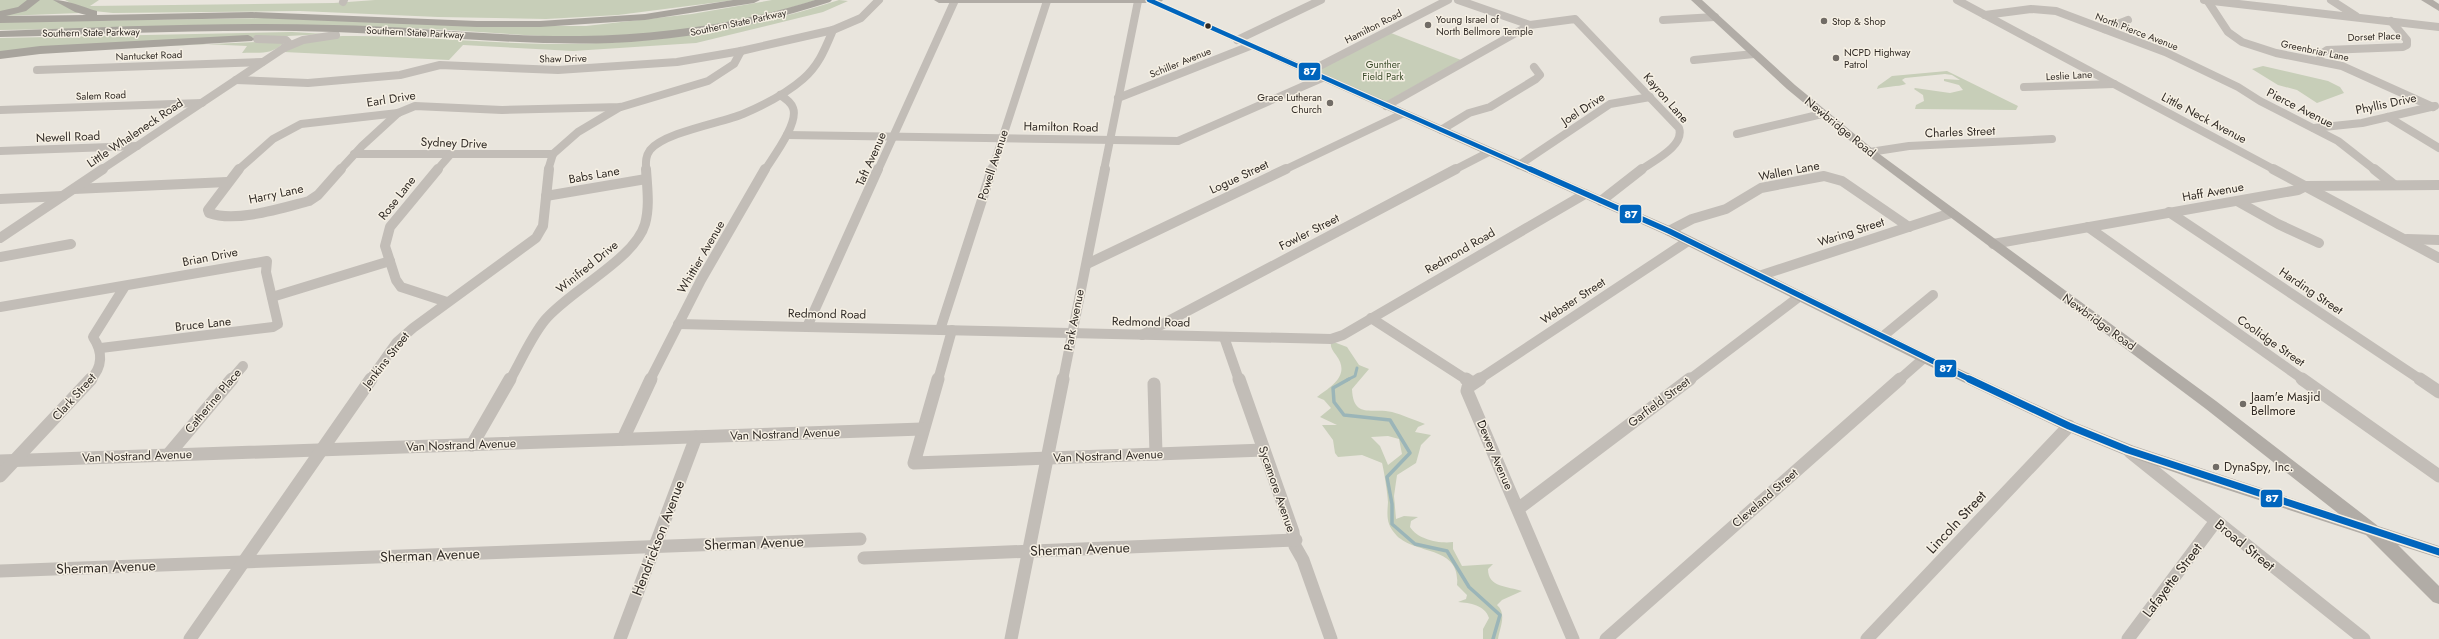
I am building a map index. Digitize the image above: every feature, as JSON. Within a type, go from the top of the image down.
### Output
[{"type":"highway","points":[[0,15],[22,8],[34,0]]},
{"type":"highway","points":[[59,0],[79,10],[96,14],[194,13],[234,15]]},
{"type":"highway","name":"Southern State Parkway","points":[[0,20],[234,15],[540,24],[645,17],[754,0]]},
{"type":"highway","name":"Southern State Parkway","points":[[0,34],[300,28],[575,40],[654,36],[742,23],[826,0]]},
{"type":"highway","points":[[0,56],[40,50],[336,35],[493,36]]},
{"type":"main road","points":[[939,0],[1149,0],[1402,114],[1669,231],[1924,358],[2068,426],[2128,450],[2439,552]]},
{"type":"main road","name":"Newbridge Road","points":[[1696,0],[1822,114],[1870,152],[2211,405],[2373,531],[2439,597]]},
{"type":"main road","points":[[2426,0],[2439,8]]},
{"type":"street","name":"Shaw Drive","points":[[236,80],[308,83],[400,75],[443,65],[543,70],[677,62],[741,51],[833,30],[861,18],[879,0]]},
{"type":"street","name":"Taft Avenue","points":[[807,327],[955,0]]},
{"type":"street","name":"Park Avenue","points":[[1011,639],[1084,267],[1087,264],[1118,98],[1149,0]]},
{"type":"street","points":[[1237,40],[1321,0]]},
{"type":"street","name":"Hamilton Road","points":[[1308,72],[1448,0]]},
{"type":"street","points":[[1458,0],[1530,25]]},
{"type":"street","name":"Little Neck Avenue","points":[[1957,0],[2439,258]]},
{"type":"street","points":[[2206,0],[2439,27]]},
{"type":"street","name":"Greenbriar Lane","points":[[2206,0],[2228,32],[2242,42],[2276,54],[2320,60],[2353,70],[2436,106]]},
{"type":"street","points":[[2331,0],[2358,18]]},
{"type":"street","name":"Powell Avenue","points":[[940,330],[1047,1]]},
{"type":"street","name":"North Pierce Avenue","points":[[1985,15],[2031,9],[2046,10],[2070,15],[2188,62]]},
{"type":"street","points":[[1663,20],[1715,17]]},
{"type":"street","name":"Kayron Lane","points":[[1530,25],[1575,19],[1583,24],[1679,128],[1681,138],[1672,147],[1601,200]]},
{"type":"street","points":[[2105,29],[2128,20]]},
{"type":"street","name":"Dorset Place","points":[[2320,60],[2321,54],[2332,49],[2403,47],[2407,45],[2407,40],[2391,21]]},
{"type":"street","points":[[1386,106],[1530,25]]},
{"type":"street","name":"Winifred Drive","points":[[472,444],[545,320],[573,294],[616,261],[636,240],[645,225],[648,209],[646,179],[648,154],[664,140],[743,114],[780,95],[813,70],[833,30]]},
{"type":"street","points":[[817,34],[826,36],[829,40]]},
{"type":"street","name":"Little Whaleneck Road","points":[[0,238],[284,48],[306,39],[336,35]]},
{"type":"street","points":[[257,39],[286,40],[288,42],[284,48]]},
{"type":"street","name":"Schiller Avenue","points":[[1118,98],[1250,46]]},
{"type":"street","name":"Earl Drive","points":[[227,182],[245,162],[286,131],[301,124],[398,113],[415,106],[502,110],[621,107],[708,81],[734,64],[741,51]]},
{"type":"street","points":[[1694,60],[1754,54]]},
{"type":"street","name":"Nantucket Road","points":[[36,70],[263,62]]},
{"type":"street","name":"Pierce Avenue","points":[[2188,62],[2338,141],[2394,185]]},
{"type":"street","points":[[1441,130],[1469,113],[1490,107],[1536,79],[1540,75],[1534,67]]},
{"type":"street","name":"Hamilton Road","points":[[787,135],[1178,141],[1322,78]]},
{"type":"street","name":"Leslie Lane","points":[[2024,87],[2115,84]]},
{"type":"street","name":"Whittier Avenue","points":[[623,439],[651,375],[678,324],[795,119],[793,105],[780,95]]},
{"type":"street","name":"Joel Drive","points":[[1519,165],[1610,104],[1650,97]]},
{"type":"street","name":"Salem Road","points":[[0,110],[202,103]]},
{"type":"street","name":"Phyllis Drive","points":[[2314,128],[2388,117],[2436,106]]},
{"type":"street","points":[[553,154],[578,132],[621,107]]},
{"type":"street","name":"Harry Lane","points":[[227,182],[208,210],[213,216],[232,216],[309,201],[318,195],[354,154],[398,113]]},
{"type":"street","name":"Logue Street","points":[[1087,264],[1402,114]]},
{"type":"street","points":[[1737,134],[1822,114]]},
{"type":"street","points":[[2388,117],[2420,134],[2439,148]]},
{"type":"street","name":"Charles Street","points":[[1870,152],[1909,146],[2038,142],[2052,139]]},
{"type":"street","name":"Newell Road","points":[[0,151],[138,146]]},
{"type":"street","name":"Fowler Street","points":[[1142,335],[1489,152]]},
{"type":"street","name":"Sydney Drive","points":[[354,154],[553,154]]},
{"type":"street","name":"Rose Lane","points":[[447,302],[401,287],[396,280],[385,246],[390,228],[450,154]]},
{"type":"street","name":"Jenkins Street","points":[[190,639],[397,342],[414,326],[536,238],[543,226],[548,172],[553,154]]},
{"type":"street","name":"Wallen Lane","points":[[1669,231],[1692,218],[1726,209],[1761,188],[1824,176],[1842,181],[1909,227]]},
{"type":"street","name":"Babs Lane","points":[[546,196],[646,179]]},
{"type":"street","points":[[74,189],[227,182]]},
{"type":"street","name":"Haff Avenue","points":[[1993,244],[2298,190],[2306,186],[2439,185]]},
{"type":"street","name":"Redmond Road","points":[[678,324],[1331,339],[1343,335],[1585,194]]},
{"type":"street","points":[[0,199],[63,196]]},
{"type":"street","points":[[2237,201],[2278,224],[2319,243]]},
{"type":"street","name":"Harding Street","points":[[2170,212],[2439,392]]},
{"type":"street","name":"Waring Street","points":[[1759,276],[1951,213]]},
{"type":"street","name":"Coolidge Street","points":[[2088,227],[2439,476]]},
{"type":"street","points":[[2405,240],[2439,240]]},
{"type":"street","name":"Webster Street","points":[[1472,383],[1688,241]]},
{"type":"street","points":[[0,257],[71,244]]},
{"type":"street","name":"Brian Drive","points":[[0,307],[125,286],[263,260],[267,261],[266,272],[272,297]]},
{"type":"street","points":[[272,297],[390,261]]},
{"type":"street","name":"Clark Street","points":[[0,476],[94,376],[101,364],[101,348],[93,336],[125,286]]},
{"type":"street","points":[[1882,337],[1933,294]]},
{"type":"street","name":"Garfield Street","points":[[1518,509],[1800,296]]},
{"type":"street","name":"Bruce Lane","points":[[101,348],[266,330],[278,324],[272,297]]},
{"type":"street","points":[[1371,318],[1472,383]]},
{"type":"street","points":[[922,429],[952,330]]},
{"type":"street","name":"Sycamore Avenue","points":[[1224,337],[1296,540],[1295,546],[1303,560],[1331,639]]},
{"type":"street","name":"Cleveland Street","points":[[1606,639],[1924,358]]},
{"type":"street","name":"Catherine Place","points":[[168,455],[243,366]]},
{"type":"street","name":"Dewey Avenue","points":[[1472,383],[1467,391],[1573,639]]},
{"type":"street","points":[[1154,384],[1156,454]]},
{"type":"street","name":"Lincoln Street","points":[[1867,639],[2068,426]]},
{"type":"street","name":"Van Nostrand Avenue","points":[[0,461],[922,429],[914,463],[1264,450]]},
{"type":"street","name":"Hendrickson Avenue","points":[[620,639],[696,437]]},
{"type":"street","name":"Broad Street","points":[[2128,450],[2364,639]]},
{"type":"street","name":"Lafayette Street","points":[[2128,639],[2216,521]]},
{"type":"street","name":"Sherman Avenue","points":[[0,571],[860,539]]},
{"type":"street","name":"Sherman Avenue","points":[[864,558],[1296,540]]},
{"type":"green space","points":[[0,0],[29,0],[21,8],[0,13]]},
{"type":"green space","points":[[39,0],[54,0],[79,13],[4,16],[26,9]]},
{"type":"green space","points":[[65,0],[99,0],[90,6],[334,3],[375,0],[735,0],[618,15],[546,19],[438,17],[300,11],[113,13],[84,10]]},
{"type":"green space","points":[[772,0],[816,0],[763,15],[708,27],[653,34],[598,37],[546,36],[414,28],[339,27],[0,30],[0,22],[265,18],[527,26],[586,26],[692,14]]},
{"type":"green space","points":[[839,0],[848,1],[823,12],[696,43],[573,51],[463,45],[449,60],[284,52],[312,39],[342,36],[551,44],[588,44],[661,39],[733,28],[804,11]]},
{"type":"green space","points":[[292,32],[326,34],[35,49],[0,54],[0,38]]},
{"type":"green space","name":"Gunther Field Park","points":[[1391,33],[1461,60],[1384,103],[1314,72]]},
{"type":"green space","points":[[285,42],[275,49],[260,53],[242,53],[247,46],[208,44]]},
{"type":"green space","points":[[203,44],[208,44],[35,52]]},
{"type":"green space","points":[[2263,66],[2328,81],[2340,87],[2344,93],[2317,103],[2297,90],[2278,85],[2252,69]]},
{"type":"green space","points":[[1947,71],[2018,106],[2016,110],[1915,109],[1916,105],[1924,101],[1923,95],[1914,89],[1915,88],[1950,93],[1963,90],[1959,85],[1944,81],[1944,79],[1960,80],[1952,75],[1945,74],[1905,78],[1902,80],[1906,84],[1877,89],[1878,86],[1892,76]]},
{"type":"green space","points":[[1331,341],[1347,347],[1359,365],[1369,369],[1352,389],[1353,399],[1360,409],[1392,412],[1404,416],[1425,424],[1418,427],[1415,432],[1431,435],[1421,445],[1416,463],[1397,475],[1394,496],[1396,519],[1404,516],[1418,517],[1411,521],[1410,527],[1418,535],[1429,540],[1453,542],[1453,549],[1462,566],[1493,564],[1488,569],[1491,580],[1500,585],[1522,591],[1502,600],[1497,605],[1502,612],[1498,639],[1483,639],[1483,629],[1489,618],[1481,607],[1458,602],[1466,599],[1467,595],[1457,585],[1456,572],[1452,564],[1445,557],[1405,542],[1393,532],[1388,520],[1388,499],[1382,463],[1362,455],[1338,457],[1335,453],[1333,440],[1322,425],[1337,425],[1320,417],[1331,408],[1324,400],[1317,397],[1334,384],[1341,374],[1340,362],[1332,350]],"holes":[[[1388,436],[1399,439],[1402,454],[1388,465],[1380,446],[1371,437]]]},
{"type":"waterway","points":[[1349,379],[1355,376],[1357,368]]},
{"type":"waterway","points":[[1349,379],[1333,388],[1334,402],[1344,415],[1390,420],[1410,453],[1387,477],[1392,504],[1392,524],[1415,544],[1447,551],[1469,587],[1500,615],[1493,639]]},
{"type":"transit line","name":"87","points":[[1149,0],[1669,231],[1924,358],[2069,426],[2128,450],[2200,475],[2439,552]]},
{"type":"place","name":"Stop & Shop","points":[[1824,21]]},
{"type":"place","name":"Young Israel of North Bellmore Temple","points":[[1428,25]]},
{"type":"place","name":"NCPD Highway Patrol","points":[[1836,58]]},
{"type":"place","name":"Grace Lutheran Church","points":[[1330,103]]},
{"type":"place","name":"Jaam'e Masjid Bellmore","points":[[2243,404]]},
{"type":"place","name":"DynaSpy, Inc.","points":[[2216,467]]}]
